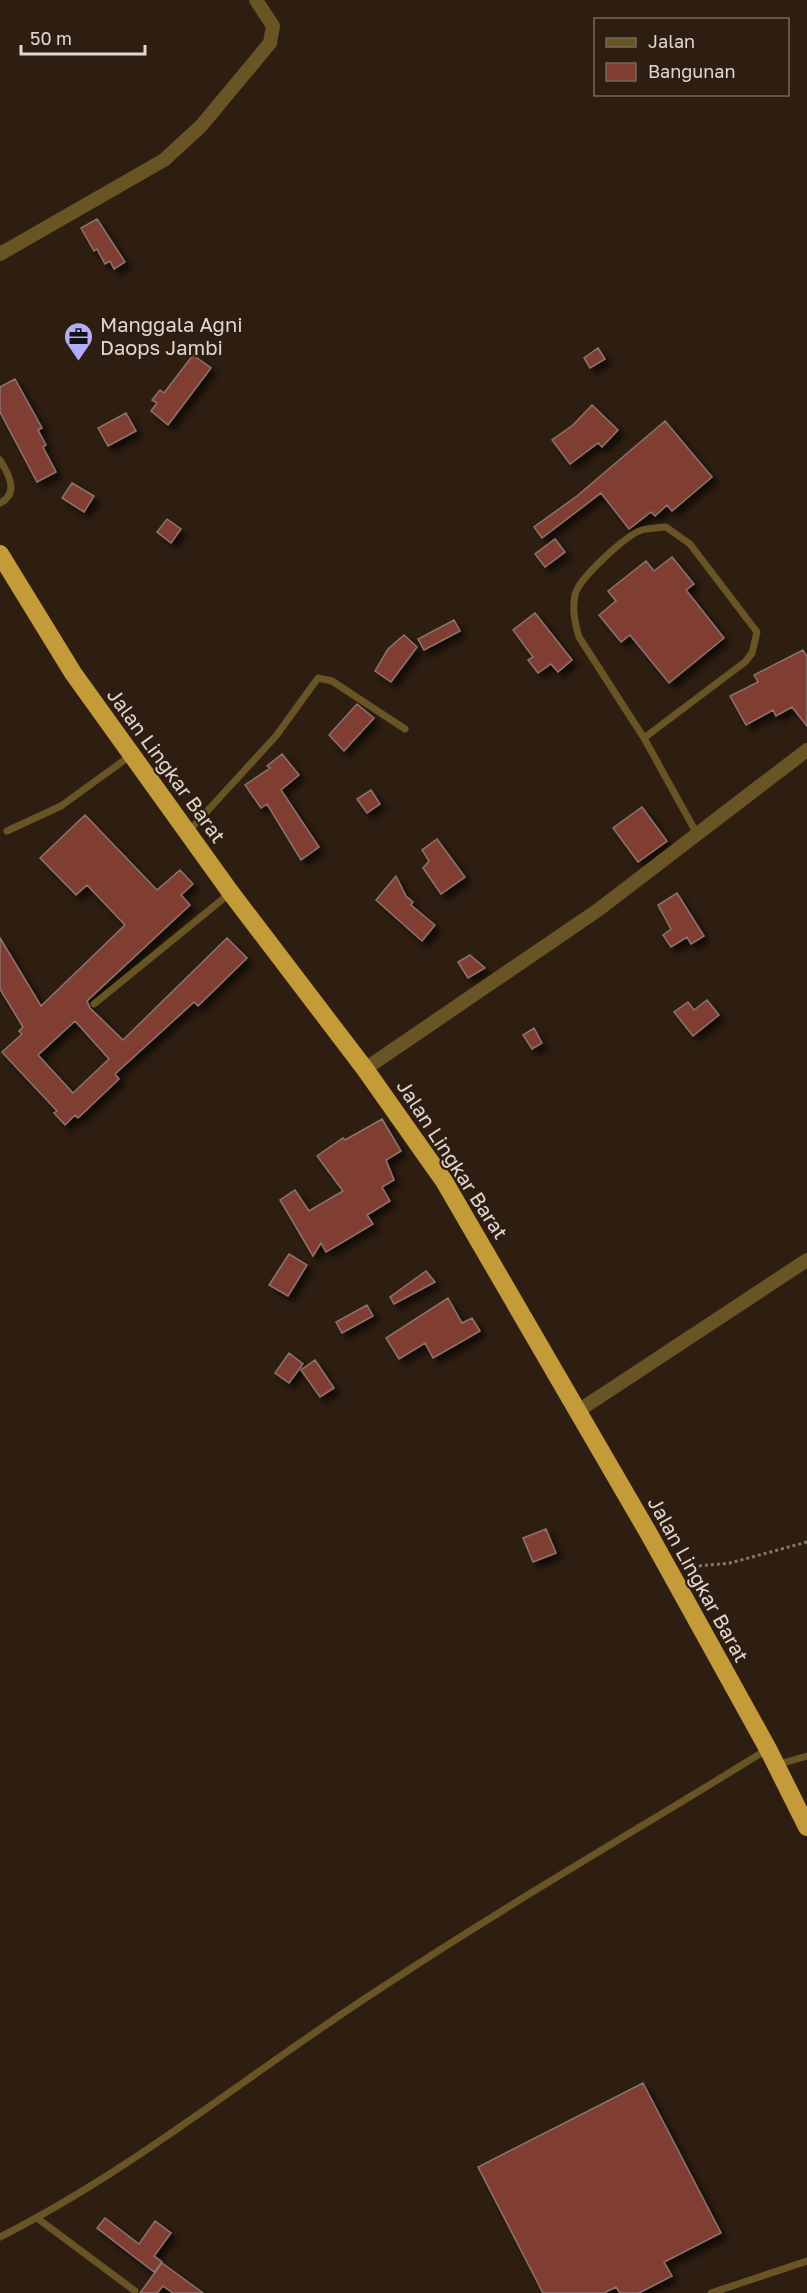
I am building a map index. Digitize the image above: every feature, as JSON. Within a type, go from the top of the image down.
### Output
[{"type":"highway","name":"Jalan Lingkar Barat","points":[[0,554],[73,673],[231,893],[365,1069],[444,1181],[668,1569],[772,1757],[807,1827]]},
{"type":"street","points":[[0,254],[164,160],[201,126],[270,43],[273,26],[256,0]]},
{"type":"street","points":[[365,1069],[598,910],[807,750]]},
{"type":"street","points":[[578,1411],[807,1260]]},
{"type":"lane","points":[[0,460],[11,478],[11,488],[5,500],[0,503]]},
{"type":"lane","points":[[644,738],[745,662],[757,641],[757,632],[753,625],[690,544],[666,527],[641,530],[627,539],[584,580],[575,593],[573,620],[579,637],[644,738],[697,834]]},
{"type":"lane","points":[[188,832],[276,736],[318,678],[332,681],[405,729]]},
{"type":"lane","points":[[7,831],[61,806],[132,755]]},
{"type":"lane","points":[[94,1004],[231,893]]},
{"type":"lane","points":[[0,2237],[37,2218],[135,2156],[375,1991],[772,1757],[807,1755]]},
{"type":"lane","points":[[37,2218],[135,2291]]},
{"type":"lane","points":[[711,2293],[807,2261]]},
{"type":"path","points":[[668,1569],[730,1563],[807,1542]]},
{"type":"building","points":[[97,219],[125,262],[114,269],[110,261],[105,264],[97,249],[94,251],[81,228]]},
{"type":"building","points":[[598,348],[605,359],[590,368],[584,358]]},
{"type":"building","points":[[193,355],[211,368],[168,425],[151,411],[157,403],[152,400],[160,390],[164,393]]},
{"type":"building","points":[[15,379],[42,428],[38,430],[46,445],[43,447],[56,472],[37,482],[0,412],[0,387]]},
{"type":"building","points":[[592,405],[618,430],[602,447],[598,443],[570,464],[552,440],[573,425]]},
{"type":"building","points":[[126,413],[136,431],[108,446],[98,428]]},
{"type":"building","points":[[665,421],[712,477],[672,511],[667,505],[655,516],[651,512],[629,529],[601,493],[542,538],[534,527],[577,496]]},
{"type":"building","points":[[72,483],[94,496],[84,512],[62,498]]},
{"type":"building","points":[[167,519],[181,529],[171,543],[157,532]]},
{"type":"building","points":[[555,539],[565,552],[545,567],[535,554]]},
{"type":"building","points":[[672,557],[694,584],[686,590],[724,638],[669,683],[630,635],[621,642],[599,615],[616,601],[608,591],[646,561],[654,571]]},
{"type":"building","points":[[535,613],[572,660],[558,672],[551,664],[538,673],[528,660],[533,657],[513,630]]},
{"type":"building","points":[[454,620],[460,631],[424,650],[418,639]]},
{"type":"building","points":[[404,635],[417,647],[391,682],[375,671],[388,649]]},
{"type":"building","points":[[803,650],[807,657],[807,726],[792,707],[776,716],[773,710],[746,725],[730,696],[758,682],[754,675]]},
{"type":"building","points":[[357,704],[374,718],[344,751],[329,735]]},
{"type":"building","points":[[282,754],[299,775],[281,790],[319,847],[301,860],[267,804],[261,808],[245,785],[270,768],[267,766]]},
{"type":"building","points":[[371,790],[380,804],[367,813],[357,799]]},
{"type":"building","points":[[642,807],[667,841],[638,862],[613,828]]},
{"type":"building","points":[[85,815],[157,890],[180,870],[193,884],[181,895],[190,905],[87,1001],[90,1008],[123,1040],[227,938],[247,958],[198,1006],[194,1002],[115,1074],[119,1079],[78,1118],[75,1115],[65,1125],[54,1113],[57,1111],[2,1052],[22,1034],[19,1031],[23,1027],[0,989],[0,938],[41,1006],[125,925],[87,885],[76,895],[40,858]],"holes":[[[75,1021],[109,1059],[73,1093],[38,1055]]]},
{"type":"building","points":[[437,839],[465,877],[441,894],[423,868],[429,861],[422,850]]},
{"type":"building","points":[[396,876],[406,896],[413,902],[411,905],[435,925],[422,941],[376,900]]},
{"type":"building","points":[[677,893],[704,936],[691,944],[687,937],[671,947],[663,935],[671,929],[658,905]]},
{"type":"building","points":[[470,955],[485,968],[468,978],[458,962]]},
{"type":"building","points":[[707,1000],[719,1015],[693,1036],[674,1012],[688,1002],[694,1010]]},
{"type":"building","points":[[534,1028],[542,1043],[532,1049],[523,1035]]},
{"type":"building","points":[[382,1119],[401,1151],[386,1160],[394,1180],[382,1187],[390,1201],[367,1215],[373,1224],[326,1252],[321,1243],[313,1256],[280,1200],[295,1190],[309,1211],[343,1191],[317,1156],[343,1138],[345,1140]]},
{"type":"building","points":[[289,1254],[307,1265],[288,1296],[269,1285]]},
{"type":"building","points":[[426,1271],[435,1282],[394,1304],[390,1297]]},
{"type":"building","points":[[448,1298],[462,1323],[472,1318],[480,1331],[433,1358],[425,1343],[399,1359],[386,1338]]},
{"type":"building","points":[[367,1305],[373,1316],[342,1333],[336,1322]]},
{"type":"building","points":[[289,1353],[303,1364],[289,1383],[275,1373]]},
{"type":"building","points":[[315,1360],[334,1388],[320,1397],[301,1370]]},
{"type":"building","points":[[546,1529],[556,1553],[533,1562],[523,1538]]},
{"type":"building","points":[[643,2083],[721,2233],[664,2262],[672,2276],[639,2293],[620,2293],[616,2287],[604,2293],[543,2293],[478,2167]]},
{"type":"building","points":[[105,2218],[139,2244],[155,2221],[171,2233],[154,2256],[162,2262],[154,2272],[97,2228]]},
{"type":"building","points":[[162,2263],[203,2293],[173,2293],[163,2286],[157,2293],[140,2293]]},
{"type":"place","name":"Manggala Agni Daops Jambi","points":[[79,362]]}]
